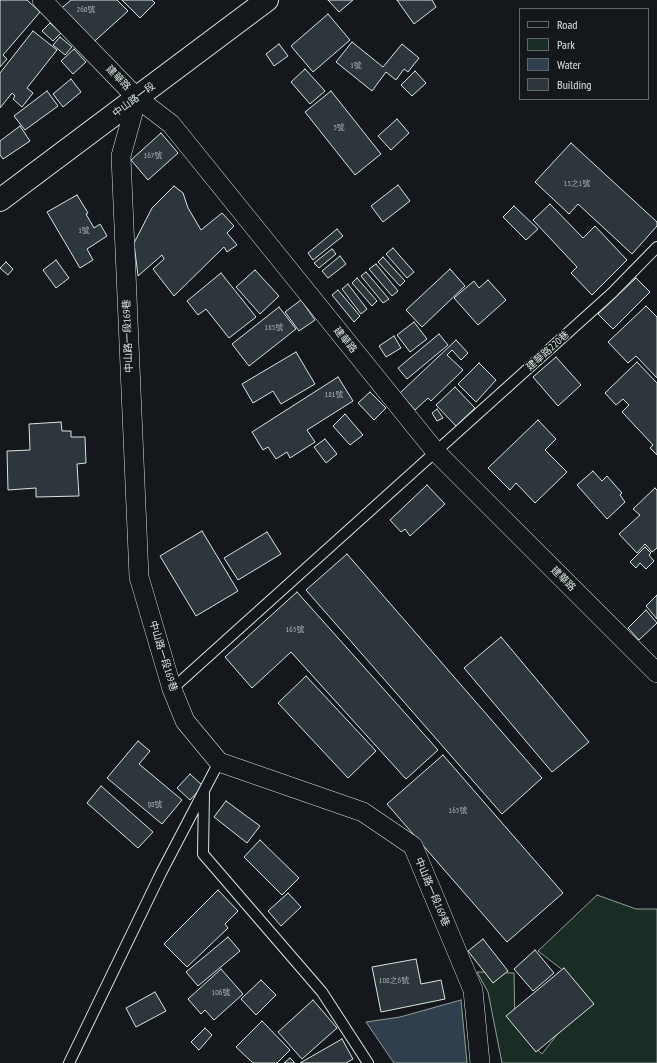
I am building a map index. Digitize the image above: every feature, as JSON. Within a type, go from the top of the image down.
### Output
[{"type":"street","name":"建華路","points":[[42,0],[137,98],[171,124],[436,452],[657,673]]},
{"type":"street","name":"中山路一段","points":[[0,200],[267,0]]},
{"type":"street","name":"中山路一段169巷","points":[[137,98],[121,156],[139,577],[172,689],[185,722],[219,762],[363,812],[413,846],[473,990],[480,1063]]},
{"type":"lane","name":"建華路220巷","points":[[172,689],[612,293],[657,247]]},
{"type":"lane","points":[[69,1063],[161,873],[219,762]]},
{"type":"lane","points":[[204,791],[203,854],[322,992],[368,1063]]},
{"type":"green space","points":[[597,895],[636,909],[657,909],[657,1063],[502,1063],[488,992],[477,972],[514,973],[515,1026],[542,1054],[577,1009],[564,971],[538,951]]},
{"type":"water","points":[[461,1000],[467,1063],[394,1063],[366,1022],[400,1017]]},
{"type":"building","points":[[0,0],[27,0],[40,12],[3,55],[7,59],[0,67]]},
{"type":"building","points":[[71,0],[117,0],[128,11],[87,48],[56,13]]},
{"type":"building","points":[[122,0],[152,0],[155,3],[140,18]]},
{"type":"building","points":[[328,0],[353,0],[339,12]]},
{"type":"building","points":[[397,0],[432,0],[436,7],[414,24]]},
{"type":"building","points":[[328,14],[350,40],[313,72],[291,46]]},
{"type":"building","points":[[50,23],[61,33],[53,41],[42,31]]},
{"type":"building","points":[[33,31],[57,50],[27,88],[33,93],[22,107],[13,99],[15,96],[12,93],[0,108],[0,73]]},
{"type":"building","points":[[60,37],[72,47],[65,55],[53,45]]},
{"type":"building","points":[[352,42],[383,67],[402,44],[419,58],[408,72],[404,69],[396,80],[386,72],[372,91],[336,62]]},
{"type":"building","points":[[279,44],[288,56],[274,66],[266,54]]},
{"type":"building","points":[[74,49],[86,62],[73,74],[61,61]]},
{"type":"building","points":[[305,69],[325,91],[310,104],[291,82]]},
{"type":"building","points":[[415,71],[426,83],[412,96],[401,85]]},
{"type":"building","points":[[71,79],[81,92],[63,107],[53,94]]},
{"type":"building","points":[[47,91],[58,106],[25,130],[14,116]]},
{"type":"building","points":[[331,91],[381,154],[355,175],[305,112]]},
{"type":"building","points":[[397,119],[409,133],[391,150],[378,136]]},
{"type":"building","points":[[20,126],[30,141],[3,159],[0,155],[0,141]]},
{"type":"building","points":[[161,133],[178,153],[148,180],[131,160]]},
{"type":"building","points":[[571,143],[657,222],[657,226],[632,254],[578,204],[569,214],[535,182]]},
{"type":"building","points":[[398,185],[410,201],[383,222],[371,206]]},
{"type":"building","points":[[174,186],[183,193],[188,208],[201,230],[222,213],[234,226],[227,233],[237,245],[227,252],[224,247],[174,296],[153,269],[164,259],[162,255],[138,276],[134,243],[152,208]]},
{"type":"building","points":[[77,195],[88,213],[86,214],[94,228],[100,224],[107,236],[87,249],[93,260],[80,268],[47,212]]},
{"type":"building","points":[[550,204],[583,238],[595,226],[627,260],[592,295],[571,273],[577,267],[533,220]]},
{"type":"building","points":[[514,206],[538,229],[526,240],[503,217]]},
{"type":"building","points":[[337,229],[343,236],[313,260],[308,253]]},
{"type":"building","points":[[393,248],[414,272],[407,278],[386,254]]},
{"type":"building","points":[[332,249],[336,254],[319,268],[314,263]]},
{"type":"building","points":[[340,256],[346,264],[328,278],[322,271]]},
{"type":"building","points":[[383,257],[405,281],[400,286],[378,262]]},
{"type":"building","points":[[56,260],[69,278],[56,288],[43,270]]},
{"type":"building","points":[[6,262],[13,269],[8,275],[0,268]]},
{"type":"building","points":[[376,264],[398,291],[392,296],[369,269]]},
{"type":"building","points":[[450,269],[465,286],[422,327],[406,310]]},
{"type":"building","points":[[255,270],[279,296],[260,314],[236,287]]},
{"type":"building","points":[[366,272],[389,299],[383,303],[361,276]]},
{"type":"building","points":[[221,273],[256,317],[229,338],[206,309],[198,315],[187,301]]},
{"type":"building","points":[[357,278],[377,301],[372,306],[352,283]]},
{"type":"building","points":[[636,278],[650,292],[613,329],[598,314]]},
{"type":"building","points":[[488,280],[506,300],[478,325],[454,298],[474,281],[479,288]]},
{"type":"building","points":[[348,284],[367,309],[361,314],[342,289]]},
{"type":"building","points":[[338,290],[360,316],[354,322],[332,295]]},
{"type":"building","points":[[301,300],[315,320],[299,331],[285,312]]},
{"type":"building","points":[[646,306],[657,317],[657,378],[636,356],[628,363],[608,342]]},
{"type":"building","points":[[279,307],[296,329],[249,366],[232,344]]},
{"type":"building","points":[[414,322],[427,339],[410,352],[397,335]]},
{"type":"building","points":[[439,334],[448,345],[407,379],[398,368]]},
{"type":"building","points":[[394,336],[401,348],[386,357],[379,346]]},
{"type":"building","points":[[456,340],[468,353],[461,360],[452,350],[447,355],[463,370],[431,401],[428,398],[415,410],[400,393]]},
{"type":"building","points":[[296,352],[315,384],[281,404],[273,391],[253,403],[242,384]]},
{"type":"building","points":[[556,357],[581,385],[558,406],[533,377]]},
{"type":"building","points":[[637,362],[657,383],[657,455],[650,448],[653,445],[622,412],[629,405],[623,399],[616,405],[605,393]]},
{"type":"building","points":[[479,363],[496,380],[476,402],[458,384]]},
{"type":"building","points":[[338,377],[353,401],[307,430],[315,442],[290,458],[287,452],[276,459],[268,447],[263,450],[252,432]]},
{"type":"building","points":[[455,387],[475,408],[456,426],[436,405]]},
{"type":"building","points":[[370,392],[386,408],[374,420],[358,403]]},
{"type":"building","points":[[437,409],[443,418],[437,421],[432,413]]},
{"type":"building","points":[[345,414],[363,435],[350,445],[333,426]]},
{"type":"building","points":[[538,420],[556,439],[545,450],[567,472],[535,503],[516,483],[510,490],[488,468]]},
{"type":"building","points":[[61,422],[62,431],[71,431],[71,437],[85,437],[86,463],[77,464],[79,496],[36,497],[36,488],[8,490],[7,451],[30,450],[29,424]]},
{"type":"building","points":[[325,439],[337,454],[326,463],[314,447]]},
{"type":"building","points":[[593,471],[602,481],[607,476],[622,493],[620,495],[625,502],[607,519],[577,485]]},
{"type":"building","points":[[427,485],[445,504],[410,536],[405,529],[401,532],[390,520]]},
{"type":"building","points":[[655,488],[657,490],[657,548],[652,552],[645,544],[637,553],[619,534],[640,515],[633,509]]},
{"type":"building","points":[[202,531],[238,591],[196,616],[160,556]]},
{"type":"building","points":[[267,532],[281,554],[238,580],[224,558]]},
{"type":"building","points":[[645,547],[651,553],[649,555],[654,561],[646,569],[640,563],[636,568],[630,562]]},
{"type":"building","points":[[347,554],[542,778],[502,814],[306,590]]},
{"type":"building","points":[[297,592],[438,750],[406,779],[291,652],[252,688],[225,657]]},
{"type":"building","points":[[657,595],[657,619],[646,606]]},
{"type":"building","points":[[646,610],[657,623],[639,640],[628,628]]},
{"type":"building","points":[[501,637],[589,742],[552,772],[464,668]]},
{"type":"building","points":[[306,676],[376,751],[348,778],[278,703]]},
{"type":"building","points":[[138,741],[150,751],[139,764],[182,800],[162,824],[107,778]]},
{"type":"building","points":[[443,755],[563,893],[507,942],[387,804]]},
{"type":"building","points":[[190,774],[203,786],[190,800],[177,788]]},
{"type":"building","points":[[101,786],[153,832],[138,848],[87,803]]},
{"type":"building","points":[[226,801],[260,826],[247,843],[214,817]]},
{"type":"building","points":[[260,840],[299,878],[282,895],[244,857]]},
{"type":"building","points":[[218,890],[238,911],[225,924],[228,928],[187,967],[164,944]]},
{"type":"building","points":[[288,893],[301,907],[281,926],[268,911]]},
{"type":"building","points":[[228,937],[240,951],[198,986],[186,972]]},
{"type":"building","points":[[483,939],[508,971],[493,983],[468,951]]},
{"type":"building","points":[[535,950],[554,973],[533,991],[514,969]]},
{"type":"building","points":[[416,959],[421,984],[441,980],[445,999],[381,1012],[372,967]]},
{"type":"building","points":[[564,968],[594,1004],[536,1052],[506,1016]]},
{"type":"building","points":[[221,969],[243,994],[214,1020],[205,1010],[201,1014],[188,999]]},
{"type":"building","points":[[261,980],[276,995],[256,1015],[241,999]]},
{"type":"building","points":[[155,992],[166,1011],[136,1027],[126,1008]]},
{"type":"building","points":[[313,1000],[337,1028],[302,1059],[278,1032]]},
{"type":"building","points":[[262,1021],[290,1050],[277,1063],[253,1063],[236,1047]]},
{"type":"building","points":[[205,1028],[212,1035],[199,1050],[191,1042]]},
{"type":"building","points":[[342,1039],[353,1059],[346,1063],[300,1063]]},
{"type":"building","points":[[290,1058],[295,1063],[284,1063]]}]
